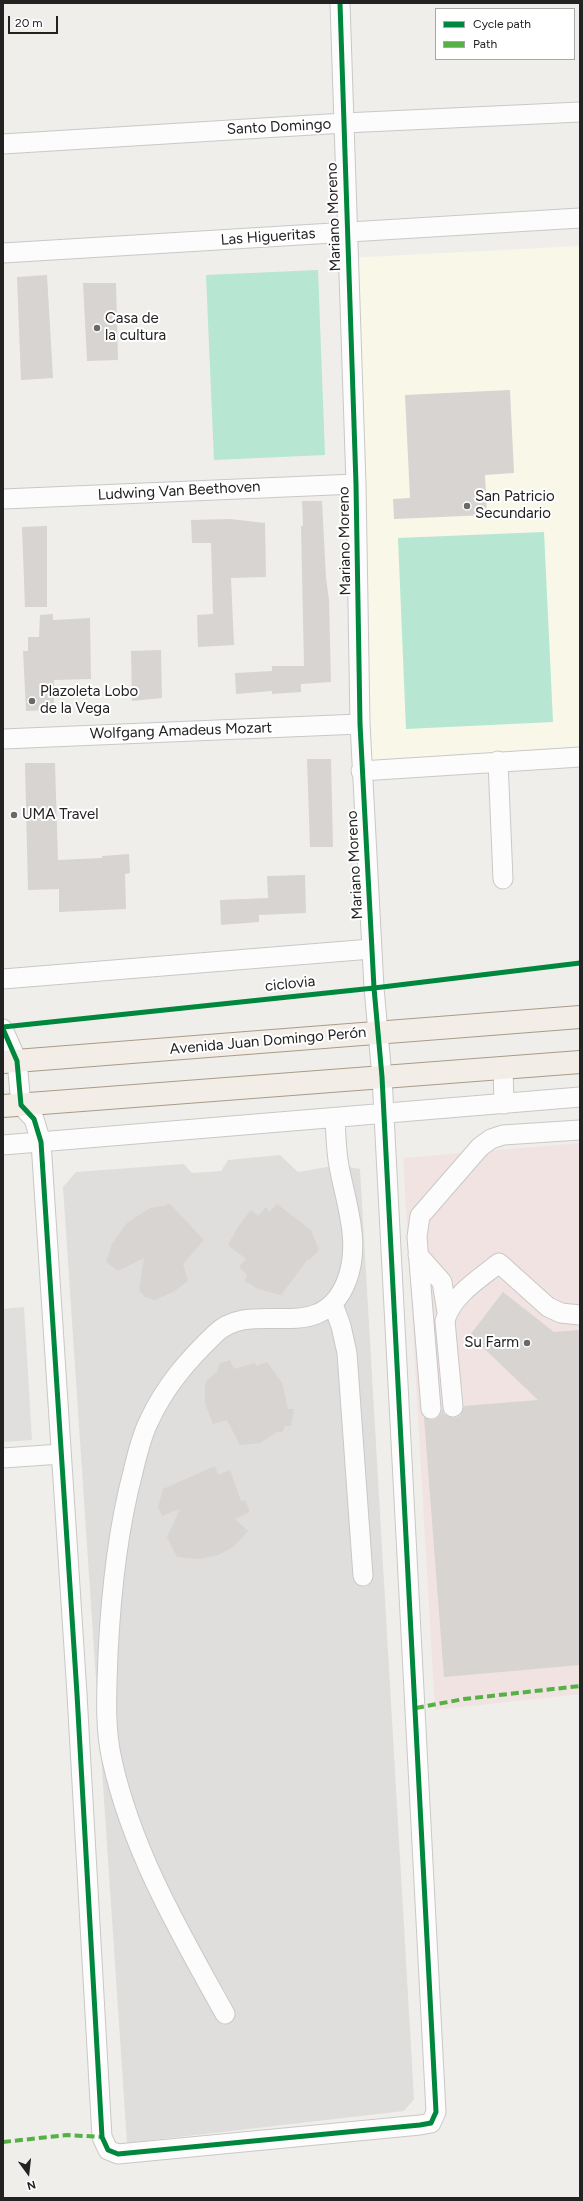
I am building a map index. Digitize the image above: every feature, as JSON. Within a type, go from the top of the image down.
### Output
[{"type":"main road","name":"Avenida Juan Domingo Perón","points":[[10,1062],[580,1017]]},
{"type":"main road","points":[[12,1106],[580,1062]]},
{"type":"street","name":"Mariano Moreno","points":[[61,1454],[102,2137],[108,2150],[118,2154],[431,2123],[436,2112],[382,1077],[371,949],[361,771],[356,484],[346,232],[340,3]]},
{"type":"street","name":"Santo Domingo","points":[[3,144],[580,112]]},
{"type":"street","name":"Las Higueritas","points":[[3,254],[580,218]]},
{"type":"street","name":"Ludwing Van Beethoven","points":[[3,499],[356,484]]},
{"type":"street","name":"Wolfgang Amadeus Mozart","points":[[3,739],[360,724]]},
{"type":"street","points":[[361,771],[498,761],[580,757]]},
{"type":"street","points":[[498,761],[503,879]]},
{"type":"street","points":[[3,979],[371,949]]},
{"type":"street","points":[[3,1029],[10,1062],[12,1106],[34,1119],[41,1142],[61,1454],[3,1458]]},
{"type":"street","points":[[503,1068],[504,1104]]},
{"type":"street","points":[[3,1145],[336,1119],[580,1097]]},
{"type":"street","points":[[225,2014],[160,1896],[125,1806],[111,1758],[106,1706],[110,1601],[123,1508],[148,1423],[157,1405],[180,1370],[225,1324],[246,1320],[299,1319],[316,1315],[333,1304],[347,1281],[353,1233],[338,1165],[336,1119]]},
{"type":"street","points":[[431,1409],[418,1255],[417,1225],[420,1216],[480,1147],[491,1139],[503,1135],[580,1130]]},
{"type":"street","points":[[418,1255],[442,1282],[447,1312],[445,1321],[453,1407]]},
{"type":"street","points":[[447,1312],[456,1299],[499,1263],[548,1307],[561,1313],[580,1315]]},
{"type":"street","points":[[442,1282],[459,1283],[480,1279]]},
{"type":"street","points":[[333,1304],[341,1326],[347,1353],[362,1576]]},
{"type":"shaded area","name":"San Patricio Secundario","points":[[580,246],[580,755],[361,771],[347,258]]},
{"type":"shaded area","points":[[580,1143],[580,1694],[435,1710],[403,1158]]},
{"type":"shaded area","points":[[280,1155],[298,1172],[338,1165],[360,1169],[414,2099],[404,2111],[127,2143],[63,1187],[76,1172],[184,1164],[192,1173],[221,1171],[228,1160]]},
{"type":"shaded area","points":[[24,1307],[32,1440],[3,1442],[3,1309]]},
{"type":"green space","points":[[318,270],[325,455],[214,460],[206,275]]},
{"type":"green space","points":[[544,532],[553,722],[406,729],[398,538]]},
{"type":"building","points":[[47,275],[53,378],[21,380],[17,277]]},
{"type":"building","points":[[83,283],[116,283],[118,360],[87,361]]},
{"type":"building","points":[[510,390],[514,473],[485,475],[487,515],[394,519],[393,499],[410,498],[405,395]]},
{"type":"building","points":[[302,501],[322,501],[326,578],[329,600],[331,682],[301,684],[301,692],[272,694],[272,691],[236,694],[235,673],[272,671],[272,666],[304,666],[301,526],[303,526]]},
{"type":"building","points":[[230,519],[265,523],[266,577],[231,578],[234,645],[198,647],[197,615],[213,614],[211,543],[192,543],[191,520]]},
{"type":"building","points":[[47,526],[47,607],[25,607],[22,527]]},
{"type":"building","points":[[53,614],[53,620],[90,618],[91,679],[54,680],[54,710],[26,711],[23,651],[28,651],[28,637],[39,637],[40,615]]},
{"type":"building","points":[[161,650],[162,698],[132,701],[131,651]]},
{"type":"building","points":[[307,759],[331,759],[333,847],[310,847]]},
{"type":"building","points":[[25,763],[55,763],[58,860],[102,858],[102,856],[129,854],[130,873],[125,874],[126,909],[59,912],[59,889],[28,890]]},
{"type":"building","points":[[305,875],[306,913],[259,915],[259,922],[221,925],[220,900],[268,898],[267,876]]},
{"type":"building","points":[[169,1203],[204,1240],[183,1264],[188,1281],[173,1292],[155,1300],[145,1297],[139,1290],[144,1258],[118,1271],[106,1262],[112,1244],[127,1223],[150,1208],[165,1206]]},
{"type":"building","points":[[277,1204],[311,1230],[319,1250],[309,1260],[308,1259],[281,1295],[258,1289],[245,1281],[247,1275],[239,1267],[246,1259],[228,1245],[238,1227],[251,1210],[258,1216],[266,1207],[269,1212]]},
{"type":"building","points":[[503,1292],[554,1332],[580,1330],[580,1665],[444,1677],[424,1417],[432,1420],[437,1418],[441,1414],[442,1408],[444,1414],[454,1418],[460,1416],[464,1406],[538,1400],[470,1335]]},
{"type":"building","points":[[230,1360],[234,1369],[255,1363],[256,1366],[267,1362],[282,1383],[288,1409],[294,1409],[291,1426],[285,1426],[282,1432],[277,1432],[260,1443],[240,1445],[227,1420],[213,1424],[205,1403],[205,1386],[207,1380],[217,1372],[220,1363]]},
{"type":"building","points":[[215,1466],[218,1475],[230,1470],[241,1501],[245,1500],[250,1512],[235,1519],[248,1531],[233,1547],[218,1555],[199,1559],[177,1557],[167,1537],[180,1509],[162,1516],[158,1507],[163,1489]]},
{"type":"marked path","points":[[416,1708],[464,1699],[580,1686]]},
{"type":"marked path","points":[[3,2142],[67,2135],[102,2137]]},
{"type":"cycle path","points":[[3,1029],[17,1061],[21,1105],[34,1119],[41,1142],[77,1694],[102,2137],[108,2150],[118,2154],[431,2123],[436,2112],[382,1077],[374,988],[360,724],[356,484],[340,3]]},
{"type":"cycle path","name":"ciclovia","points":[[3,1027],[374,988],[580,963]]},
{"type":"place","name":"Casa de la cultura","points":[[97,328]]},
{"type":"place","name":"San Patricio Secundario","points":[[467,506]]},
{"type":"place","name":"Plazoleta Lobo de la Vega","points":[[32,701]]},
{"type":"place","name":"UMA Travel","points":[[14,815]]},
{"type":"place","name":"Su Farm","points":[[527,1343]]}]
